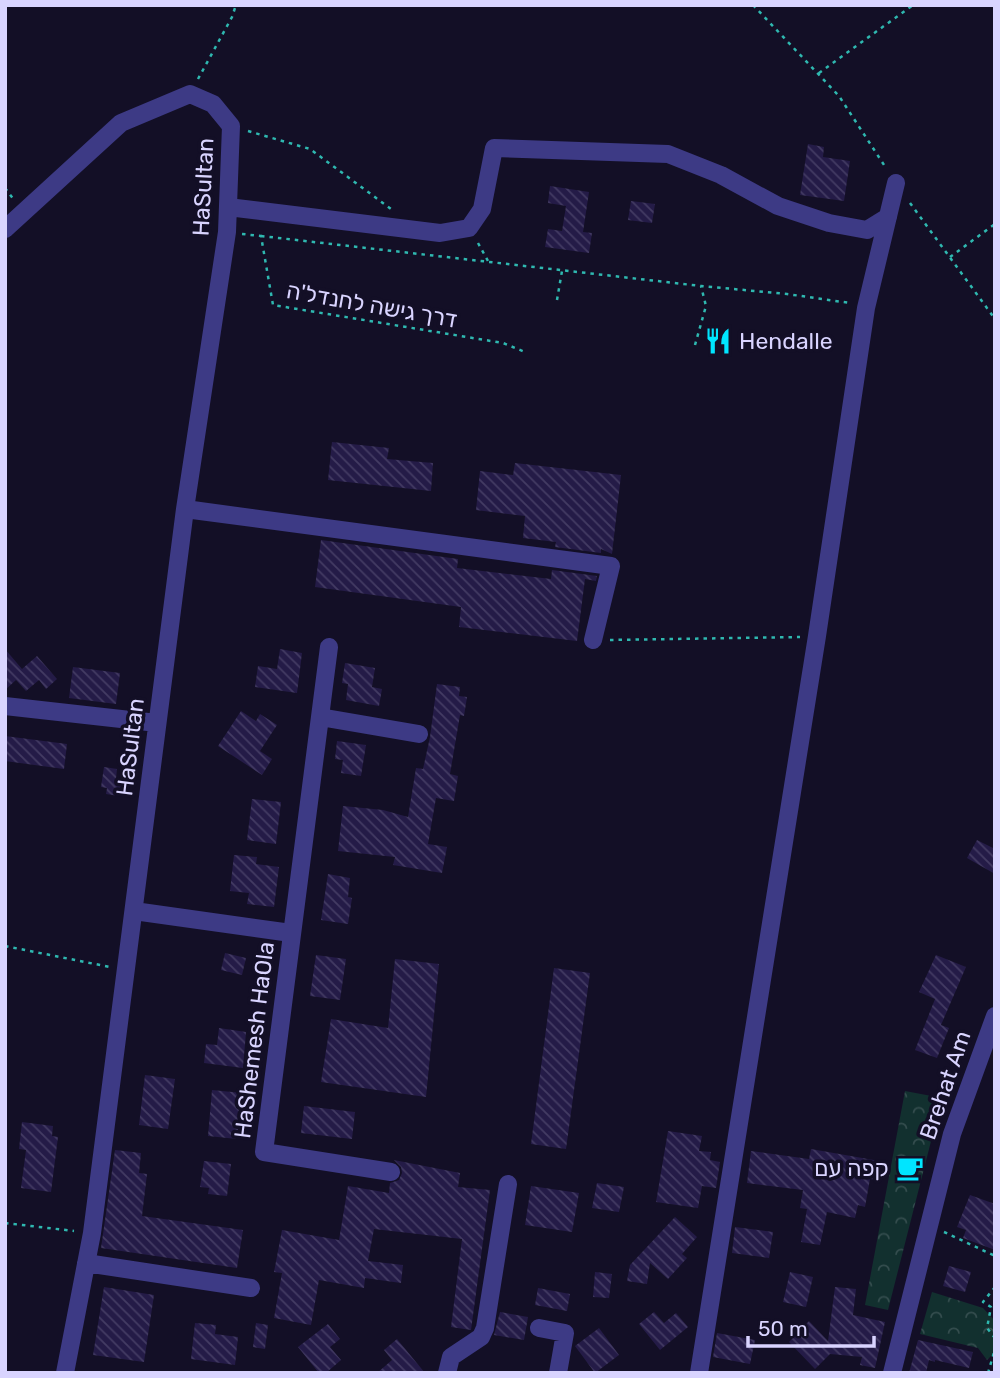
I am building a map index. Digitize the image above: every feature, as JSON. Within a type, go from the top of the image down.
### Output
[{"type":"street","points":[[5,229],[121,123],[190,94],[213,104],[231,126]]},
{"type":"street","name":"HaSultan","points":[[65,1373],[92,1233],[185,509],[227,232],[231,126]]},
{"type":"street","points":[[228,207],[440,233],[469,228],[482,209],[494,148],[668,154],[721,175],[778,206],[829,223],[867,230],[888,217]]},
{"type":"street","points":[[703,1372],[866,308],[896,183]]},
{"type":"street","points":[[185,509],[611,566],[593,640]]},
{"type":"street","name":"HaShemesh HaOla","points":[[329,647],[264,1152],[391,1172]]},
{"type":"street","points":[[5,706],[157,723]]},
{"type":"street","points":[[320,717],[419,734]]},
{"type":"street","name":"HaShemesh HaOla","points":[[134,911],[291,933]]},
{"type":"street","name":"Brehat Am","points":[[892,1373],[952,1134],[995,1016]]},
{"type":"street","points":[[447,1373],[451,1357],[481,1337],[485,1328],[508,1184]]},
{"type":"street","points":[[86,1263],[251,1288]]},
{"type":"street","points":[[538,1328],[565,1333],[558,1373]]},
{"type":"path","points":[[190,94],[232,18],[236,5]]},
{"type":"path","points":[[753,5],[839,96],[896,183],[995,319]]},
{"type":"path","points":[[819,73],[912,5]]},
{"type":"path","points":[[231,126],[310,149],[400,215]]},
{"type":"path","points":[[950,257],[995,224]]},
{"type":"path","points":[[469,228],[488,261]]},
{"type":"path","points":[[227,232],[841,300],[866,308]]},
{"type":"path","name":"דרך גישה לחנדל'ה","points":[[261,236],[273,305],[503,344],[525,352]]},
{"type":"path","points":[[557,300],[562,271]]},
{"type":"path","points":[[695,345],[706,306],[701,286]]},
{"type":"path","points":[[593,640],[817,636]]},
{"type":"path","points":[[5,946],[127,970]]},
{"type":"path","points":[[5,1223],[92,1233]]},
{"type":"path","points":[[929,1224],[995,1256]]},
{"type":"path","points":[[995,1287],[983,1302],[991,1307],[987,1328],[995,1338]]},
{"type":"path","points":[[988,1373],[995,1349]]},
{"type":"green space","points":[[905,1091],[942,1098],[888,1310],[865,1305]]},
{"type":"green space","points":[[932,1292],[983,1308],[995,1321],[995,1352],[987,1360],[978,1348],[920,1334]]},
{"type":"building","points":[[808,144],[824,147],[823,157],[850,161],[844,201],[800,195]]},
{"type":"building","points":[[550,186],[589,192],[583,232],[592,233],[589,253],[545,247],[548,229],[562,231],[566,206],[548,203]]},
{"type":"building","points":[[631,201],[655,204],[652,223],[628,220]]},
{"type":"building","points":[[332,442],[389,448],[387,459],[433,463],[431,491],[328,480]]},
{"type":"building","points":[[515,463],[621,475],[612,554],[601,549],[601,553],[555,547],[556,542],[523,538],[525,516],[476,510],[480,471],[513,475]]},
{"type":"building","points":[[321,540],[458,559],[457,568],[551,579],[552,570],[597,576],[596,581],[585,579],[577,641],[459,627],[461,607],[315,587]]},
{"type":"building","points":[[5,649],[22,669],[37,656],[57,679],[46,689],[39,680],[26,691],[16,680],[5,690]]},
{"type":"building","points":[[280,649],[302,653],[297,693],[255,687],[258,666],[277,669]]},
{"type":"building","points":[[345,663],[375,668],[372,687],[382,689],[379,706],[346,700],[348,684],[342,683]]},
{"type":"building","points":[[73,667],[120,673],[116,704],[69,698]]},
{"type":"building","points":[[437,684],[460,687],[459,696],[467,697],[464,716],[460,715],[450,774],[458,776],[454,801],[436,798],[428,844],[447,847],[442,873],[393,865],[395,857],[338,851],[343,806],[383,810],[408,817],[416,768],[423,769],[430,737]]},
{"type":"building","points":[[241,711],[256,721],[260,714],[277,725],[260,751],[272,759],[262,775],[218,746]]},
{"type":"building","points":[[5,736],[67,744],[64,769],[5,761]]},
{"type":"building","points":[[337,741],[366,745],[361,776],[341,773],[343,760],[335,759]]},
{"type":"building","points":[[104,767],[117,769],[116,779],[122,780],[119,796],[106,794],[107,788],[101,787]]},
{"type":"building","points":[[252,799],[281,802],[276,844],[247,840]]},
{"type":"building","points":[[977,840],[995,849],[995,874],[967,858]]},
{"type":"building","points":[[234,855],[257,857],[256,864],[279,867],[274,907],[247,904],[249,893],[230,891]]},
{"type":"building","points":[[328,874],[350,878],[348,897],[352,898],[348,924],[321,920]]},
{"type":"building","points":[[225,953],[246,958],[242,975],[221,970]]},
{"type":"building","points":[[316,955],[346,959],[340,1000],[310,996]]},
{"type":"building","points":[[936,955],[966,967],[941,1025],[949,1028],[937,1058],[915,1050],[935,999],[919,992]]},
{"type":"building","points":[[395,959],[439,964],[426,1097],[321,1082],[331,1019],[388,1028]]},
{"type":"building","points":[[554,968],[590,973],[566,1149],[531,1144]]},
{"type":"building","points":[[219,1028],[246,1032],[243,1068],[204,1063],[206,1044],[217,1045]]},
{"type":"building","points":[[145,1075],[175,1079],[168,1129],[139,1125]]},
{"type":"building","points":[[212,1090],[242,1093],[237,1139],[208,1136]]},
{"type":"building","points":[[304,1106],[355,1112],[352,1139],[301,1133]]},
{"type":"building","points":[[22,1122],[53,1126],[52,1136],[58,1137],[51,1192],[21,1188],[26,1150],[19,1149]]},
{"type":"building","points":[[668,1131],[702,1136],[699,1151],[711,1152],[710,1160],[720,1162],[716,1188],[702,1186],[698,1208],[656,1202]]},
{"type":"building","points":[[811,1149],[885,1162],[881,1181],[870,1179],[865,1207],[858,1205],[855,1218],[827,1212],[820,1245],[801,1242],[807,1209],[800,1208],[803,1190],[747,1183],[751,1151],[809,1159]]},
{"type":"building","points":[[115,1150],[141,1153],[139,1173],[147,1174],[142,1216],[243,1230],[237,1268],[101,1248]]},
{"type":"building","points":[[394,1160],[460,1173],[458,1187],[490,1190],[471,1330],[451,1327],[462,1239],[374,1229],[368,1261],[403,1265],[401,1283],[365,1278],[364,1288],[319,1280],[311,1325],[274,1318],[282,1273],[274,1272],[282,1230],[339,1240],[348,1186],[389,1193],[390,1183],[399,1180],[402,1173],[401,1167]]},
{"type":"building","points":[[204,1161],[231,1164],[227,1196],[208,1194],[209,1188],[200,1187]]},
{"type":"building","points":[[597,1183],[624,1187],[619,1212],[592,1208]]},
{"type":"building","points":[[531,1186],[579,1193],[572,1232],[525,1225]]},
{"type":"building","points":[[970,1195],[995,1204],[995,1250],[963,1238],[966,1230],[957,1227]]},
{"type":"building","points":[[675,1217],[697,1237],[682,1254],[687,1258],[668,1279],[650,1263],[647,1284],[627,1281],[630,1265]]},
{"type":"building","points":[[735,1227],[773,1232],[769,1258],[732,1253]]},
{"type":"building","points":[[949,1266],[971,1272],[965,1292],[943,1286]]},
{"type":"building","points":[[595,1272],[612,1274],[609,1298],[593,1297]]},
{"type":"building","points":[[790,1272],[813,1277],[806,1307],[783,1302]]},
{"type":"building","points":[[104,1287],[154,1295],[144,1362],[93,1355]]},
{"type":"building","points":[[835,1287],[856,1289],[853,1315],[885,1322],[875,1368],[860,1365],[862,1357],[830,1354],[815,1369],[789,1342],[809,1321],[828,1341]]},
{"type":"building","points":[[538,1288],[570,1294],[567,1311],[535,1305]]},
{"type":"building","points":[[500,1312],[528,1317],[524,1340],[494,1335]]},
{"type":"building","points":[[654,1312],[664,1323],[676,1313],[688,1327],[660,1350],[639,1324]]},
{"type":"building","points":[[195,1323],[216,1325],[215,1334],[238,1337],[235,1365],[191,1359]]},
{"type":"building","points":[[256,1323],[268,1325],[265,1349],[253,1347]]},
{"type":"building","points":[[328,1324],[340,1339],[330,1347],[341,1360],[326,1373],[319,1373],[298,1347]]},
{"type":"building","points":[[599,1328],[619,1355],[595,1373],[575,1346]]},
{"type":"building","points":[[717,1333],[755,1340],[750,1364],[713,1357]]},
{"type":"building","points":[[397,1339],[425,1373],[377,1373],[392,1360],[384,1350]]},
{"type":"building","points":[[918,1340],[973,1352],[969,1368],[929,1360],[926,1373],[909,1373]]},
{"type":"place","name":"Hendalle","points":[[718,341]]},
{"type":"place","name":"קפה עם","points":[[910,1168]]}]
